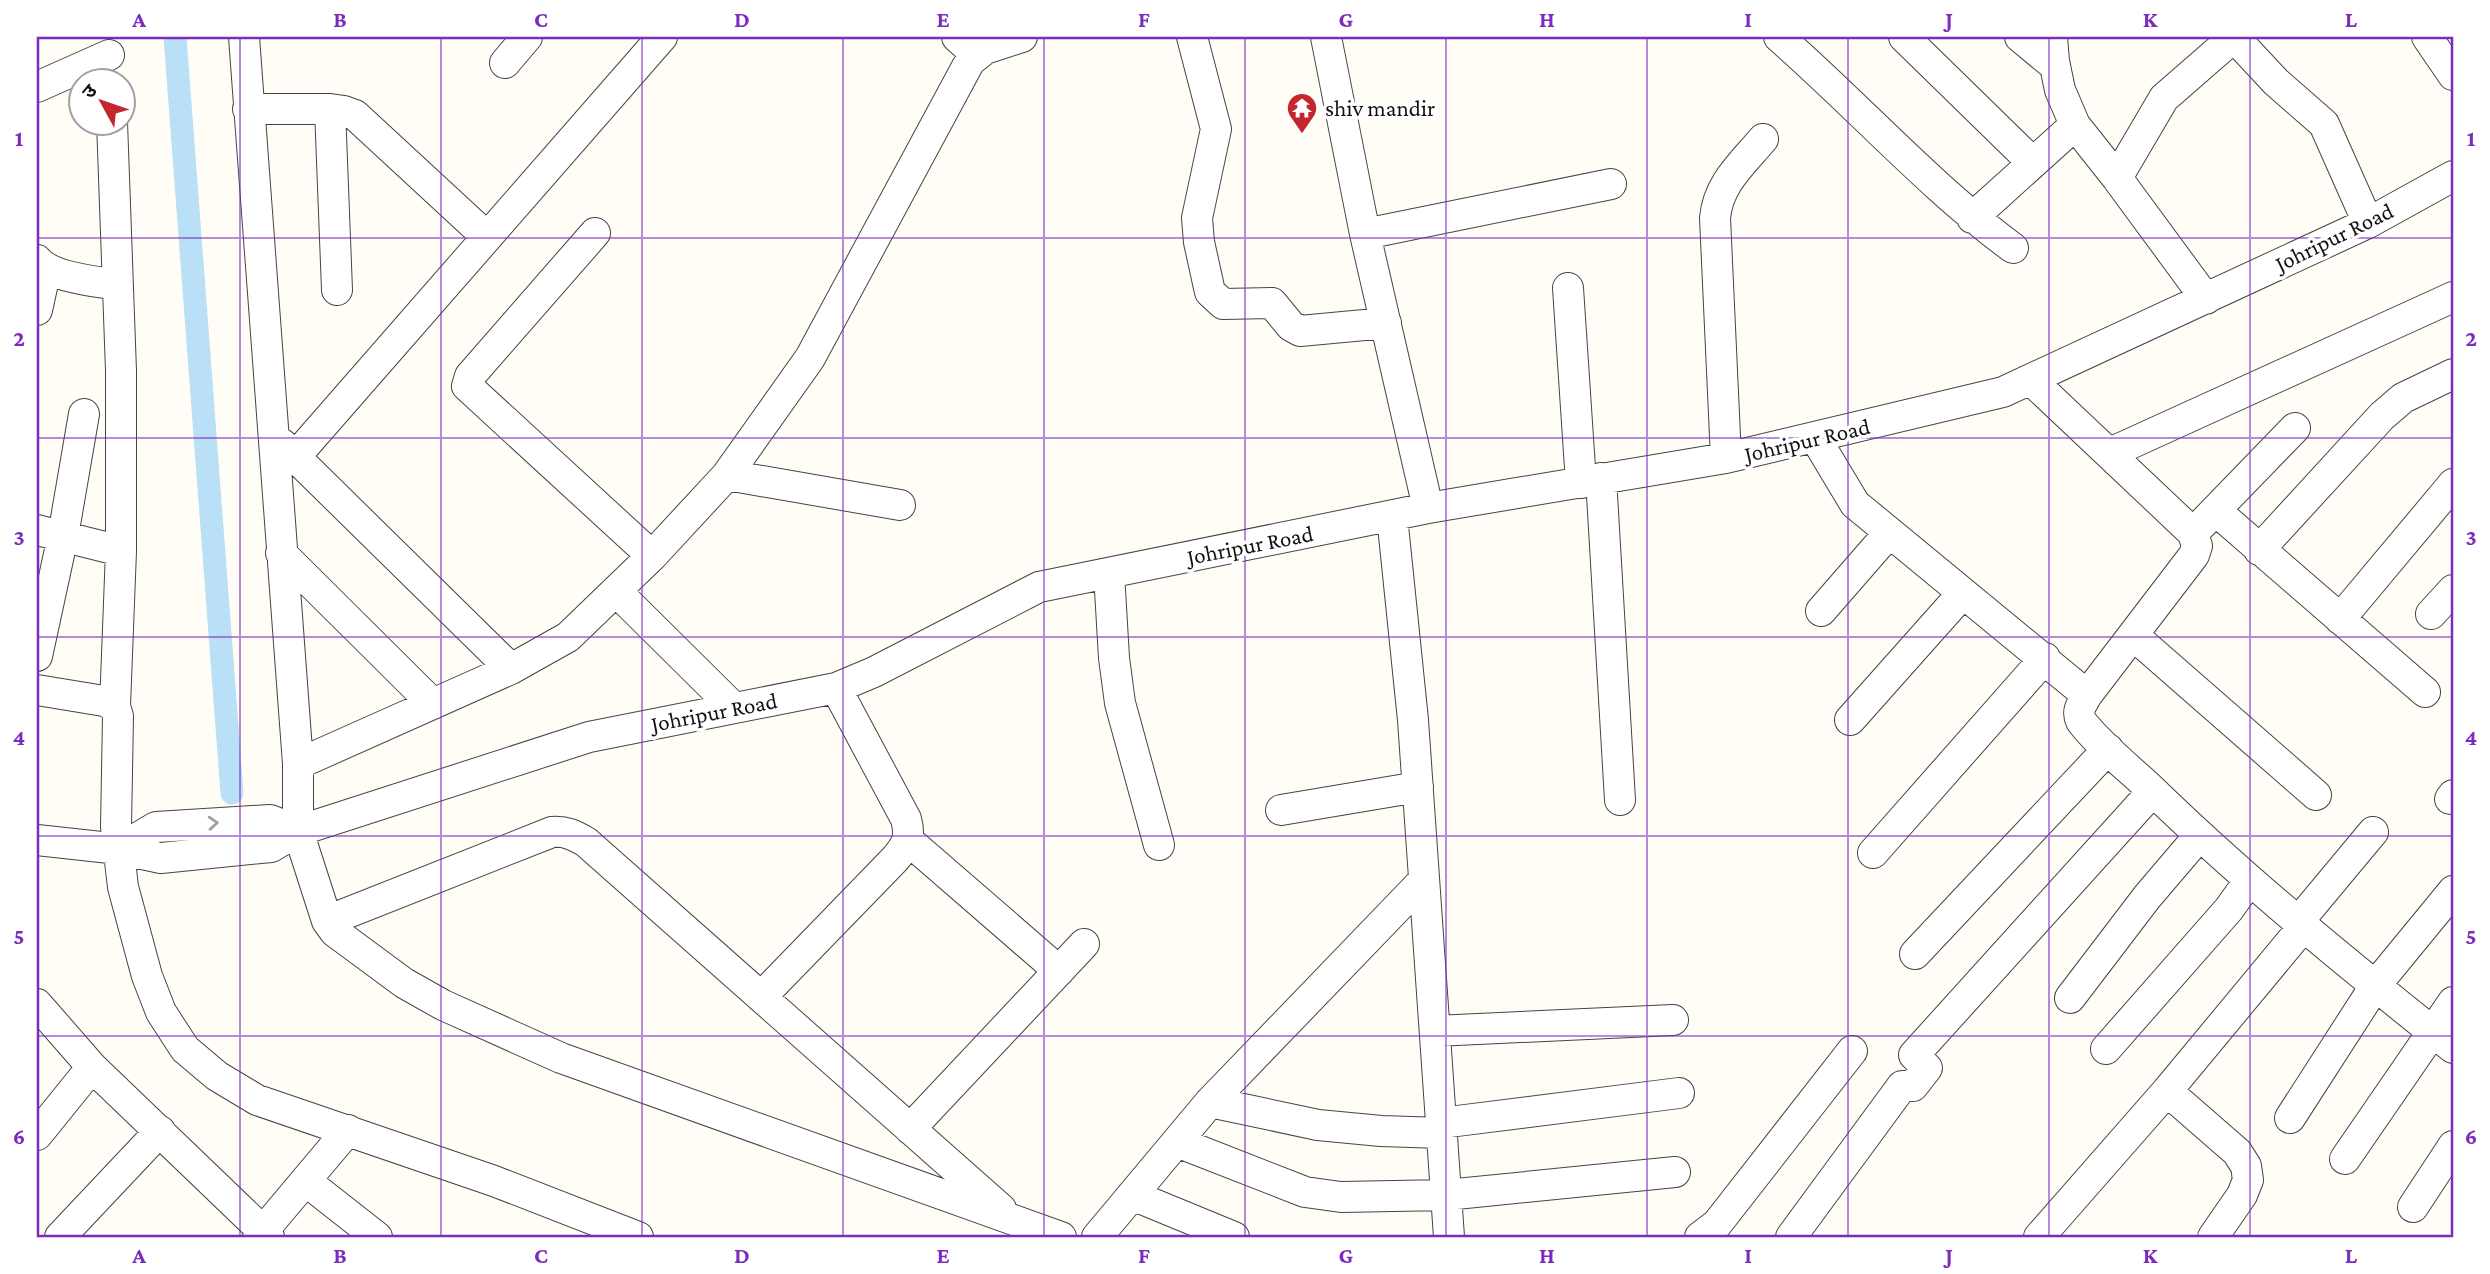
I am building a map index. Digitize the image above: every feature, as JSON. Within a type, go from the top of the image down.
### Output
[{"type":"street","points":[[244,37],[298,764],[298,831],[327,921],[344,940],[404,983],[484,1025],[561,1058],[1061,1237]]},
{"type":"street","points":[[505,63],[527,37]]},
{"type":"street","points":[[295,457],[662,37]]},
{"type":"street","points":[[298,764],[511,669],[568,637],[652,556],[727,475],[810,358],[965,67],[966,45],[1022,37]]},
{"type":"street","points":[[1192,37],[1216,130],[1197,218],[1199,242],[1210,292],[1223,304],[1272,303],[1291,326],[1300,331],[1386,323]]},
{"type":"street","points":[[1326,37],[1365,234],[1428,509]]},
{"type":"street","points":[[1779,37],[1833,84],[1972,218],[2013,248]]},
{"type":"street","points":[[1904,37],[2033,163]]},
{"type":"street","points":[[2020,37],[2054,51],[2060,90],[2075,125],[2118,178],[2206,299]]},
{"type":"street","points":[[2118,178],[2164,98],[2234,37],[2276,82],[2324,124],[2368,223]]},
{"type":"street","points":[[2427,37],[2453,75]]},
{"type":"street","points":[[37,87],[109,57]]},
{"type":"street","points":[[248,109],[344,111],[365,124],[487,237]]},
{"type":"street","points":[[330,109],[337,289]]},
{"type":"street","points":[[1972,218],[2075,125]]},
{"type":"street","points":[[112,136],[121,371],[121,551],[115,706],[118,716],[115,808],[122,887],[147,976],[161,1012],[185,1049],[217,1076],[257,1100],[494,1181],[638,1237]]},
{"type":"street","points":[[1726,458],[1716,202],[1728,181],[1763,139]]},
{"type":"street","name":"Johripur Road","points":[[298,831],[589,737],[835,688],[874,672],[1039,587],[1428,509],[1726,458],[1816,439],[2003,392],[2368,223],[2453,176]]},
{"type":"street","points":[[1365,234],[1611,184]]},
{"type":"street","points":[[595,233],[470,376],[467,386],[652,556]]},
{"type":"street","points":[[37,310],[41,265],[118,285]]},
{"type":"street","points":[[1568,288],[1591,480],[1620,800]]},
{"type":"street","points":[[2110,453],[2453,297]]},
{"type":"street","points":[[2259,550],[2382,416],[2403,398],[2453,374]]},
{"type":"street","points":[[2031,380],[2193,533],[2197,546],[2194,555],[2087,695],[2078,715],[2108,749],[2249,881],[2443,1039]]},
{"type":"street","points":[[37,656],[50,533],[84,414]]},
{"type":"street","points":[[2193,533],[2295,428]]},
{"type":"street","points":[[272,434],[511,669]]},
{"type":"street","points":[[1816,439],[1855,504],[2087,695]]},
{"type":"street","points":[[727,475],[900,505]]},
{"type":"street","points":[[2340,619],[2453,484]]},
{"type":"street","points":[[2216,511],[2425,692]]},
{"type":"street","points":[[1392,516],[1418,788],[1449,1237]]},
{"type":"street","points":[[50,533],[121,551]]},
{"type":"street","points":[[1821,611],[1889,533]]},
{"type":"street","points":[[281,553],[433,704]]},
{"type":"street","points":[[1109,573],[1114,658],[1120,703],[1159,845]]},
{"type":"street","points":[[2431,614],[2453,590]]},
{"type":"street","points":[[616,591],[734,708]]},
{"type":"street","points":[[1850,720],[1963,593]]},
{"type":"street","points":[[2133,635],[2316,795]]},
{"type":"street","points":[[1873,853],[2045,658]]},
{"type":"street","points":[[761,997],[895,859],[909,841],[906,819],[835,688]]},
{"type":"street","points":[[37,690],[104,701],[115,706]]},
{"type":"street","points":[[1915,954],[2108,749]]},
{"type":"street","points":[[1281,810],[1418,788]]},
{"type":"street","points":[[1791,1237],[1902,1086],[1913,1086],[1927,1068],[1914,1055],[2153,791]]},
{"type":"street","points":[[119,849],[156,827],[271,833],[298,831]]},
{"type":"street","points":[[327,921],[552,832],[562,831],[586,842],[1014,1221]]},
{"type":"street","points":[[2039,1237],[2167,1091],[2373,832]]},
{"type":"street","points":[[37,840],[119,849],[161,858],[271,833]]},
{"type":"street","points":[[2070,998],[2147,897],[2199,836]]},
{"type":"street","points":[[909,841],[1059,971]]},
{"type":"street","points":[[1097,1237],[1210,1102],[1424,880]]},
{"type":"street","points":[[2106,1049],[2229,909],[2249,881]]},
{"type":"street","points":[[2290,1118],[2375,986],[2453,891]]},
{"type":"street","points":[[911,1129],[1084,944]]},
{"type":"street","points":[[2345,1159],[2443,1039],[2453,1002]]},
{"type":"street","points":[[39,1015],[263,1235],[348,1130]]},
{"type":"street","points":[[1435,1031],[1673,1020]]},
{"type":"street","points":[[1700,1237],[1717,1224],[1852,1051]]},
{"type":"street","points":[[37,1135],[92,1067]]},
{"type":"street","points":[[2167,1091],[2237,1152],[2246,1166],[2248,1180],[2242,1195],[2213,1237]]},
{"type":"street","points":[[1210,1102],[1318,1125],[1381,1131],[1441,1128],[1679,1093]]},
{"type":"street","points":[[60,1237],[160,1131]]},
{"type":"street","points":[[1177,1142],[1305,1192],[1341,1197],[1446,1195],[1675,1172]]},
{"type":"street","points":[[2413,1207],[2453,1146]]},
{"type":"street","points":[[307,1182],[377,1237]]},
{"type":"street","points":[[1132,1195],[1234,1237]]},
{"type":"waterway","points":[[175,37],[232,793]]},
{"type":"place","name":"shiv mandir","points":[[1302,135]]}]
